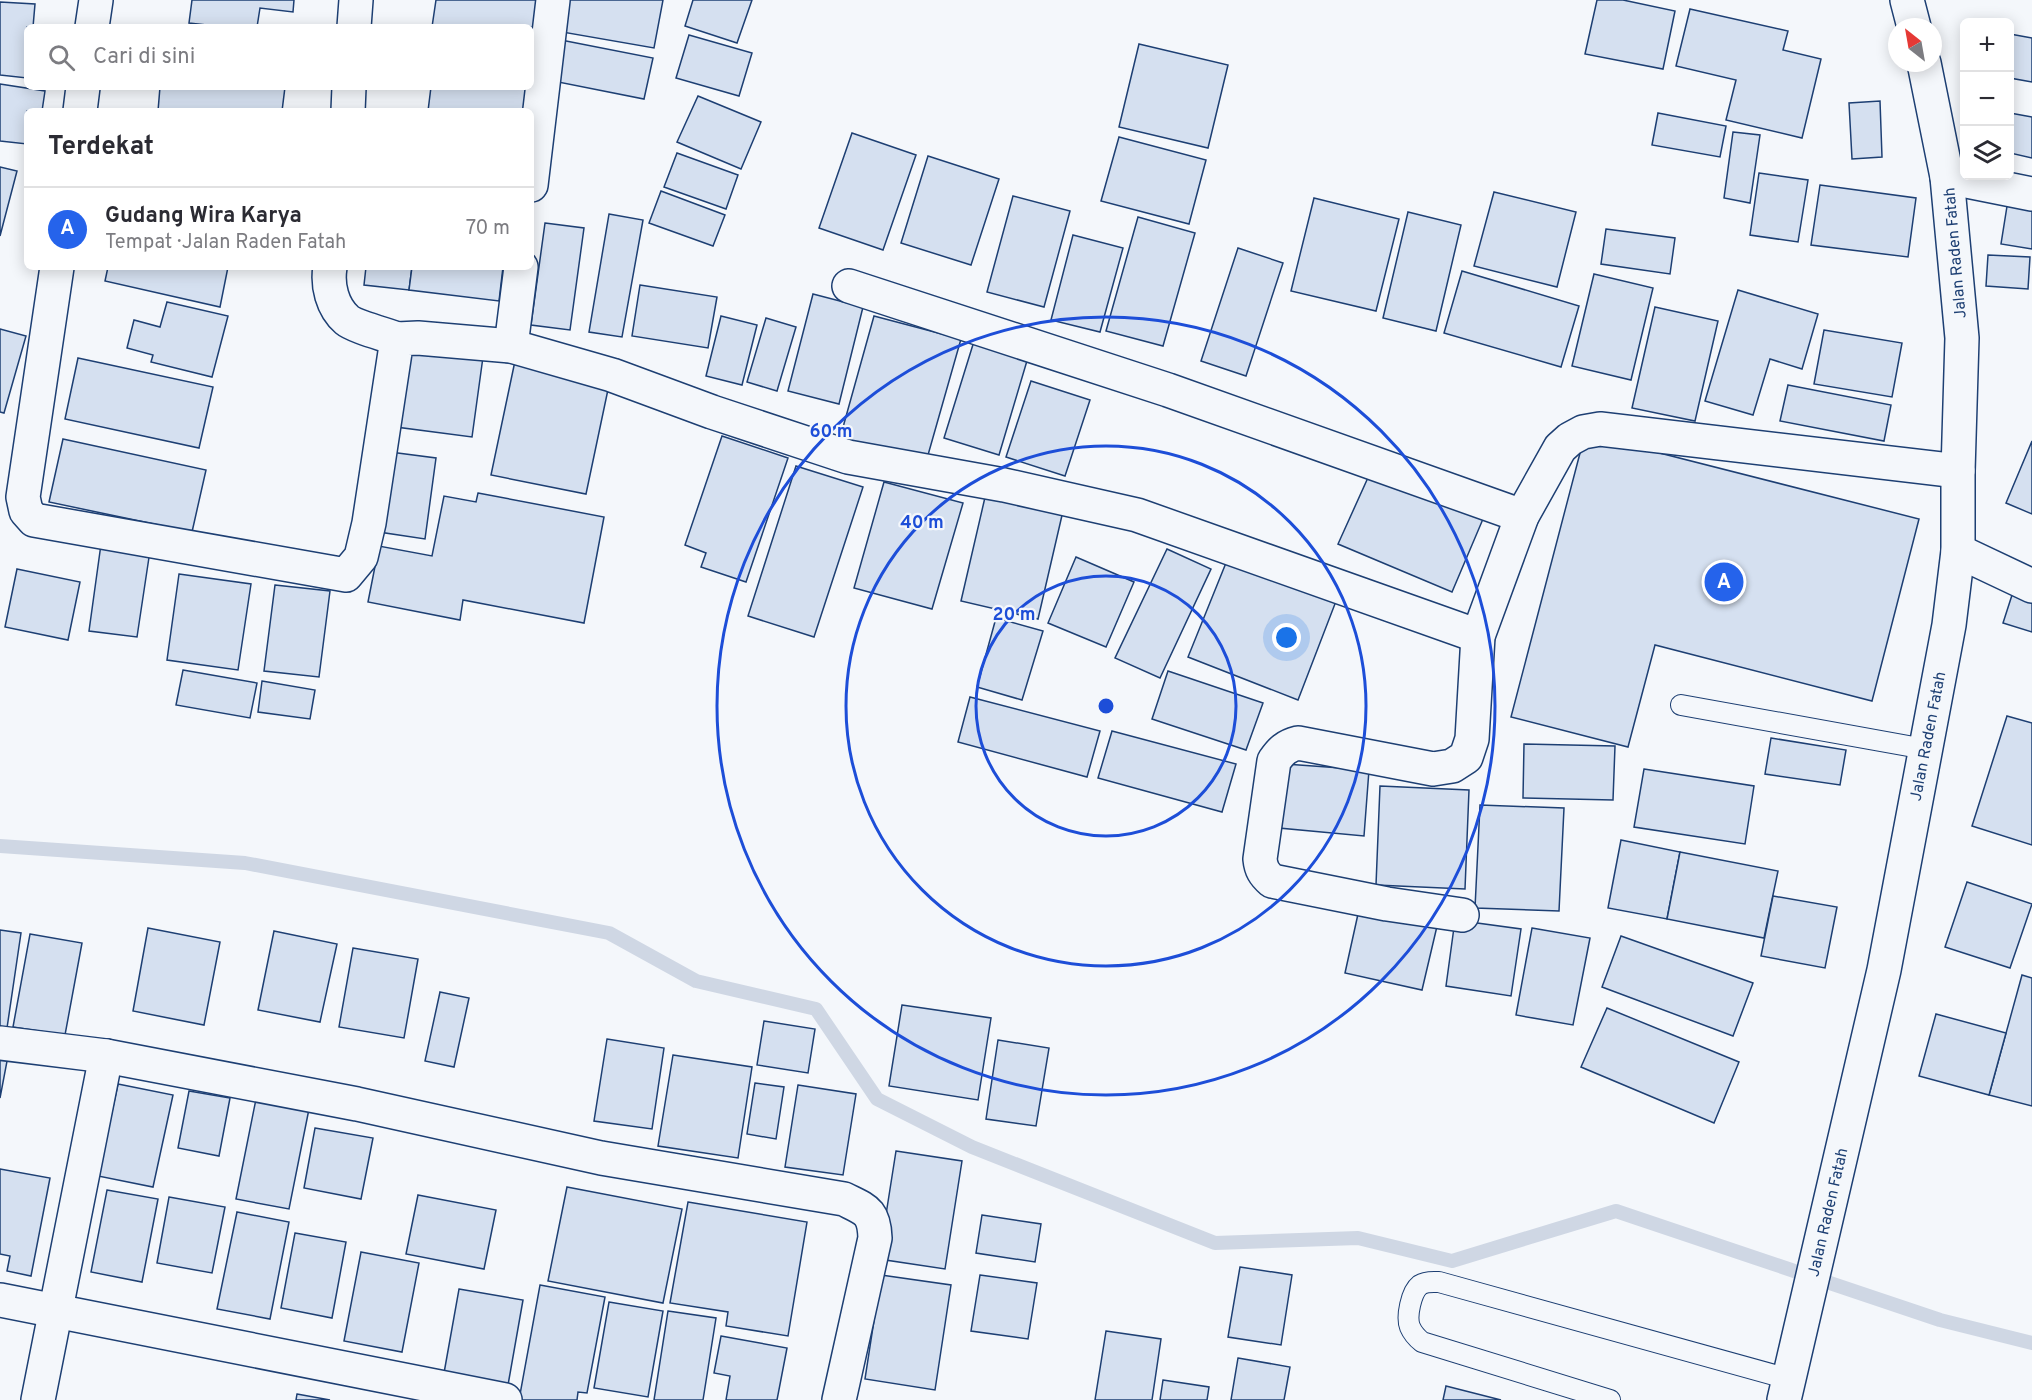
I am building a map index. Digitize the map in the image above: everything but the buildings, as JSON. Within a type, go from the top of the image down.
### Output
[{"type":"main road","points":[[92,24],[96,0]]},
{"type":"main road","points":[[354,24],[356,0]]},
{"type":"main road","points":[[534,159],[553,0]]},
{"type":"main road","points":[[1907,0],[1912,18]]},
{"type":"main road","name":"Jalan Raden Fatah","points":[[1787,1389],[1884,970],[1949,625],[1958,551],[1962,338],[1947,177],[1926,72]]},
{"type":"main road","points":[[80,108],[83,90]]},
{"type":"main road","points":[[348,108],[349,90]]},
{"type":"main road","points":[[1947,177],[2032,194]]},
{"type":"main road","points":[[57,270],[23,496],[26,511],[34,520],[346,575],[361,557],[369,523],[397,339]]},
{"type":"main road","points":[[330,270],[328,281],[333,300],[348,321],[397,339],[418,338],[511,346],[612,375],[712,412],[848,457],[1004,485],[1137,515],[1478,636]]},
{"type":"main road","points":[[511,346],[521,270]]},
{"type":"main road","points":[[849,286],[1168,390],[1522,516]]},
{"type":"main road","points":[[1462,915],[1387,904],[1272,881],[1265,876],[1260,868],[1260,859],[1274,761],[1287,746],[1298,743],[1433,769],[1452,766],[1466,756],[1472,739],[1478,636],[1522,516],[1560,448],[1570,439],[1583,432],[1600,429],[1958,471]]},
{"type":"main road","points":[[1958,551],[2032,586]]},
{"type":"main road","points":[[0,1043],[106,1056],[357,1104],[601,1158],[844,1199],[867,1210],[874,1224],[875,1238],[839,1400]]},
{"type":"main road","points":[[38,1400],[106,1056]]},
{"type":"main road","points":[[0,1300],[505,1400]]},
{"type":"lane","points":[[1681,705],[1925,749]]},
{"type":"lane","points":[[1610,1400],[1422,1342],[1415,1336],[1409,1323],[1413,1296],[1420,1286],[1428,1282],[1439,1282],[1787,1389]]},
{"type":"waterway","points":[[0,846],[245,863],[609,933],[696,981],[816,1009],[877,1099],[972,1147],[1215,1243],[1358,1238],[1452,1261],[1616,1211],[1940,1320],[2032,1343]]},
{"type":"place","name":"Gudang Wira Karya","points":[[1724,582]]}]
